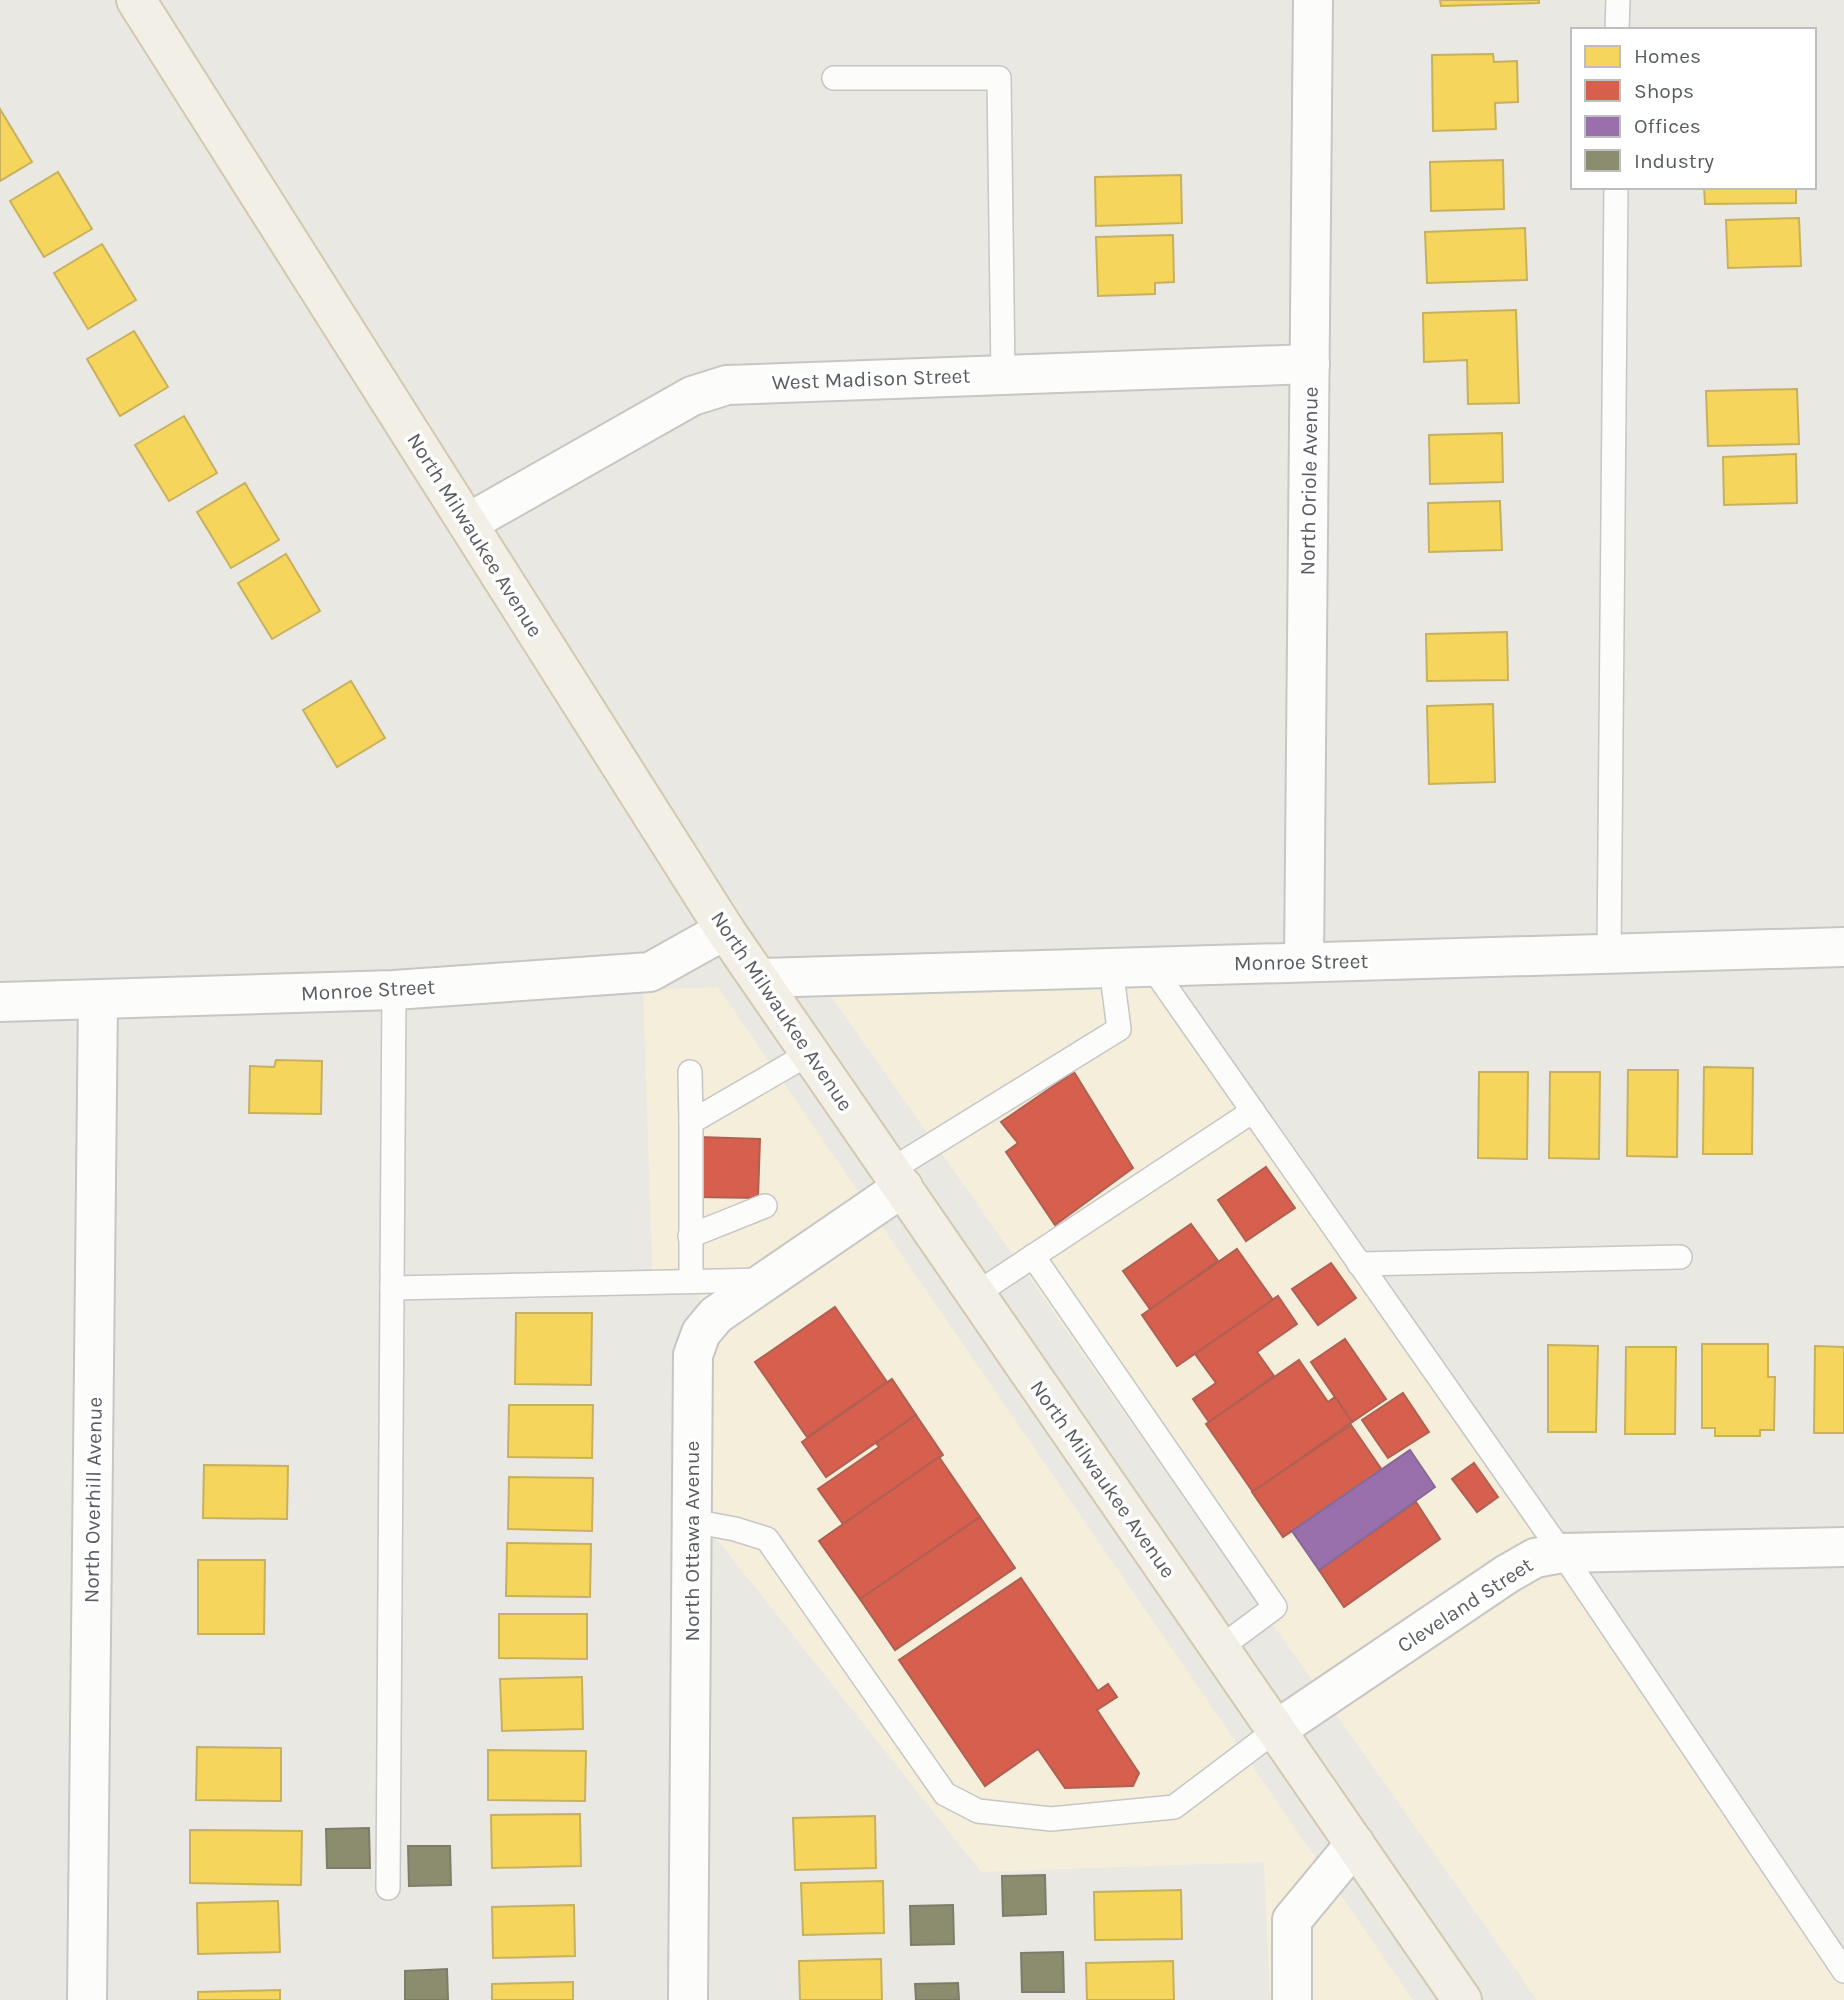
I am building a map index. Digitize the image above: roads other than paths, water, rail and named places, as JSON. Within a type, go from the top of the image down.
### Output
[{"type":"main road","name":"North Milwaukee Avenue","points":[[136,0],[725,930],[1462,2000]]},
{"type":"street","name":"North Oriole Avenue","points":[[1304,962],[1313,0]]},
{"type":"street","name":"West Madison Street","points":[[468,523],[692,396],[727,385],[1310,364]]},
{"type":"street","name":"Monroe Street","points":[[0,1002],[394,990],[650,972],[725,930]]},
{"type":"street","name":"Monroe Street","points":[[759,978],[1609,956],[1844,947]]},
{"type":"street","name":"North Overhill Avenue","points":[[87,2000],[98,1000]]},
{"type":"street","name":"North Ottawa Avenue","points":[[688,2000],[693,1355],[701,1333],[716,1315],[768,1280],[897,1179]]},
{"type":"street","name":"Cleveland Street","points":[[1276,1730],[1507,1574],[1535,1558],[1562,1553],[1844,1547]]},
{"type":"street","points":[[1292,2000],[1292,1920],[1355,1844]]},
{"type":"lane","points":[[1617,28],[1618,0]]},
{"type":"lane","points":[[834,78],[999,78],[1003,375]]},
{"type":"lane","points":[[1609,956],[1616,189]]},
{"type":"lane","points":[[1152,967],[1562,1553],[1844,1970]]},
{"type":"lane","points":[[897,1179],[1119,1029],[1111,968]]},
{"type":"lane","points":[[388,1888],[394,990]]},
{"type":"lane","points":[[691,1122],[810,1053]]},
{"type":"lane","points":[[690,1072],[691,1280]]},
{"type":"lane","points":[[976,1294],[1252,1111]]},
{"type":"lane","points":[[690,1236],[765,1206]]},
{"type":"lane","points":[[1033,1256],[1275,1607],[1220,1648]]},
{"type":"lane","points":[[1359,1264],[1681,1257]]},
{"type":"lane","points":[[392,1288],[768,1280]]},
{"type":"lane","points":[[692,1521],[767,1539],[945,1794],[978,1811],[1051,1819],[1174,1807],[1276,1730]]}]
